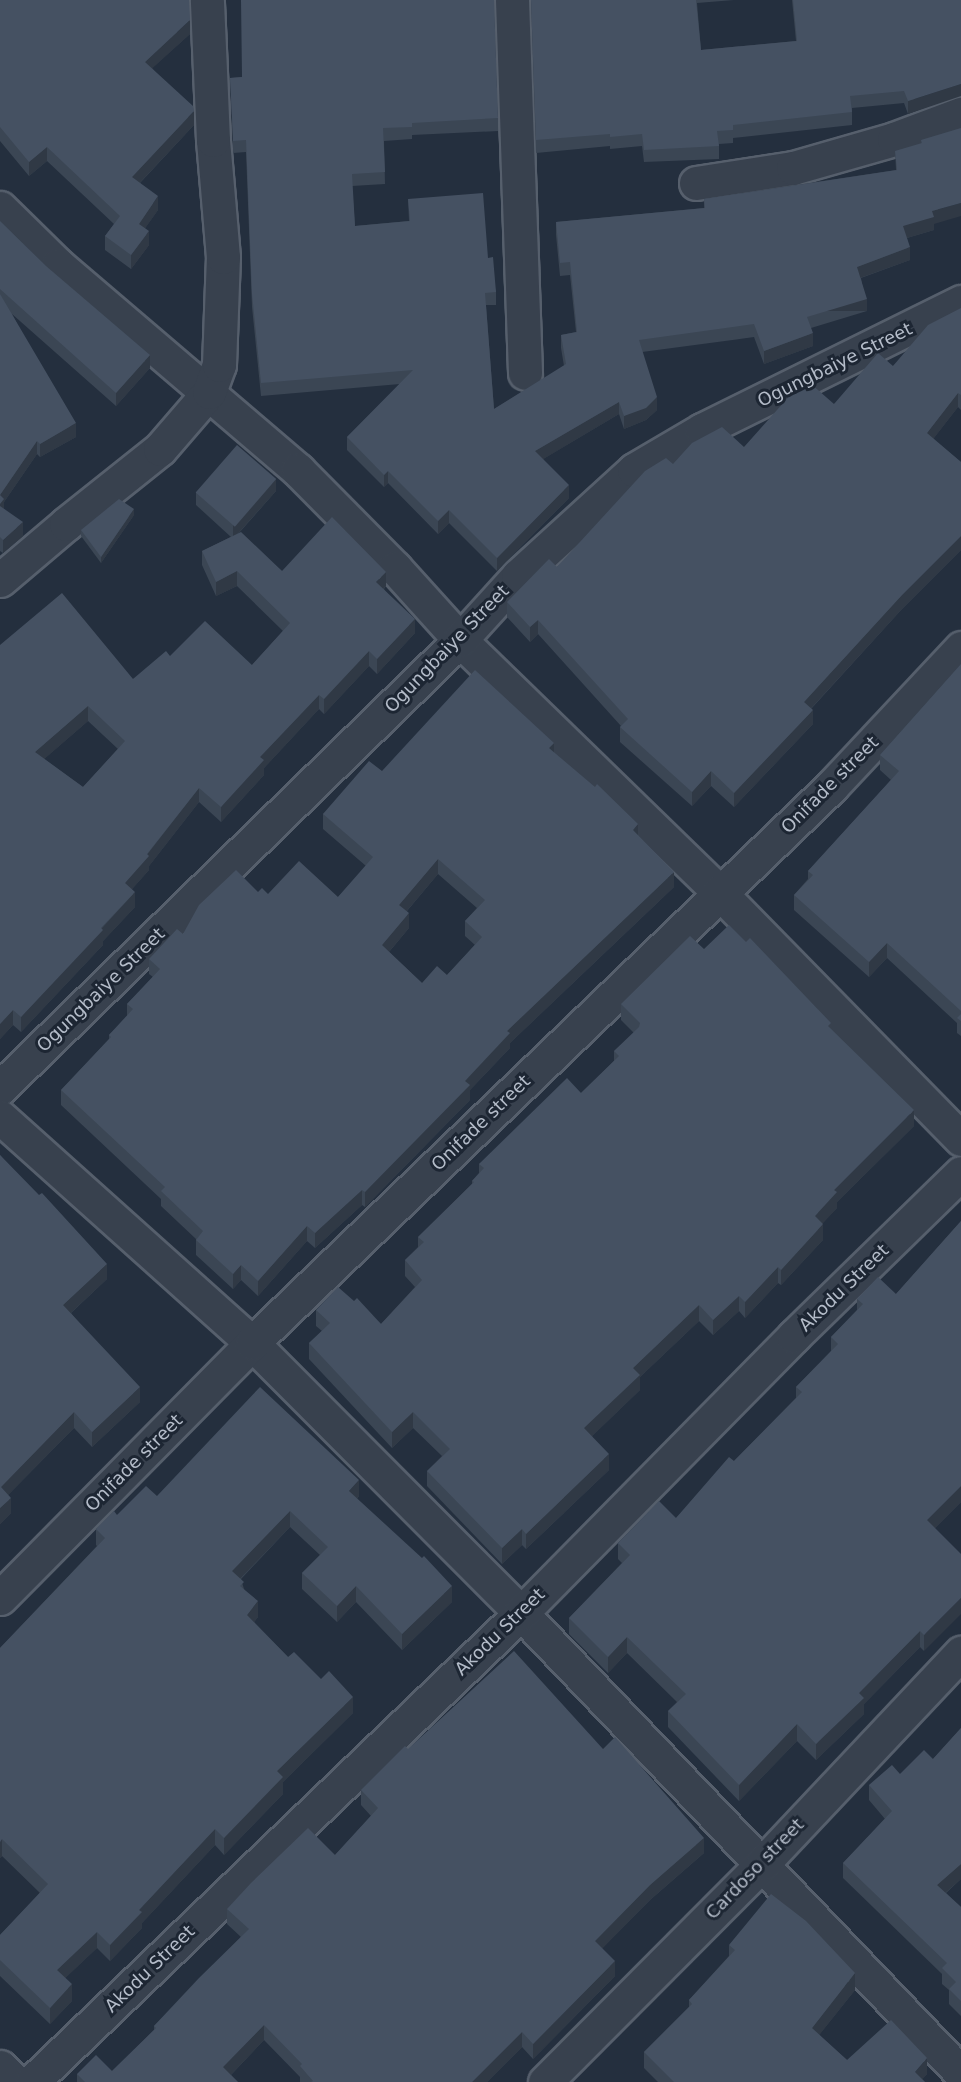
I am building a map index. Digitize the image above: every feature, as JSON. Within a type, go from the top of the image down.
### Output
[{"type":"street","points":[[0,580],[160,449],[209,392],[219,365],[223,257],[213,140],[207,0]]},
{"type":"street","points":[[512,0],[525,373]]},
{"type":"street","points":[[696,183],[793,168],[894,139],[961,114]]},
{"type":"street","points":[[0,208],[58,265],[298,470],[395,568],[460,640],[720,893],[961,1139]]},
{"type":"street","name":"Ogungbaiye Street","points":[[0,1088],[460,640],[518,576],[633,470],[702,430],[961,302]]},
{"type":"street","name":"Onifade street","points":[[0,1598],[252,1343],[832,786],[961,648]]},
{"type":"street","points":[[0,1117],[252,1343],[521,1613],[763,1863],[961,2073]]},
{"type":"street","name":"Akodu Street","points":[[32,2082],[521,1613],[803,1328],[961,1173]]},
{"type":"street","name":"Cardoso street","points":[[545,2082],[763,1863],[961,1653]]},
{"type":"street","points":[[0,2067],[15,2082]]},
{"type":"building","points":[[0,0],[189,0],[190,20],[145,62],[193,106],[194,111],[132,177],[158,196],[139,224],[149,231],[131,255],[105,236],[120,216],[47,147],[29,162],[0,127]]},
{"type":"building","points":[[241,0],[494,0],[498,118],[412,123],[412,127],[383,128],[385,172],[352,174],[355,226],[410,221],[408,199],[483,193],[488,258],[493,257],[496,292],[485,293],[494,409],[566,364],[561,335],[577,332],[570,262],[560,263],[556,222],[705,208],[704,199],[897,170],[895,151],[922,143],[921,140],[961,128],[961,203],[932,211],[934,217],[903,226],[910,247],[857,267],[867,299],[807,317],[813,333],[764,351],[754,324],[639,340],[657,397],[646,408],[624,416],[619,402],[535,451],[569,485],[497,558],[449,510],[438,521],[388,471],[384,475],[347,437],[413,370],[261,383],[252,294],[246,140],[233,141],[230,78],[242,77]]},
{"type":"building","points":[[531,0],[696,0],[701,50],[797,41],[793,0],[961,0],[961,84],[908,101],[904,91],[850,96],[852,112],[733,125],[733,130],[717,131],[719,146],[644,150],[642,134],[610,137],[610,134],[536,140]]},
{"type":"building","points":[[0,221],[46,266],[150,355],[116,393],[0,289]]},
{"type":"building","points":[[0,294],[76,423],[40,444],[37,441],[0,495]]},
{"type":"building","points":[[961,308],[961,395],[958,393],[927,433],[961,462],[961,536],[902,595],[804,702],[813,710],[734,793],[711,771],[692,792],[620,727],[628,719],[538,620],[530,627],[507,602],[549,559],[557,567],[645,471],[666,458],[673,464],[692,443],[722,427],[744,447],[793,392],[810,383],[834,404],[878,353],[893,366],[928,325]]},
{"type":"building","points":[[237,445],[276,479],[235,527],[196,493]]},
{"type":"building","points":[[119,499],[134,509],[101,557],[81,530]]},
{"type":"building","points":[[0,506],[23,522],[3,540],[0,537]]},
{"type":"building","points":[[332,517],[386,572],[376,582],[415,619],[377,659],[369,651],[324,699],[319,695],[260,757],[264,760],[221,807],[199,788],[147,854],[149,856],[125,883],[135,892],[101,928],[103,930],[21,1017],[13,1010],[0,1024],[0,645],[62,593],[133,679],[166,651],[170,656],[205,621],[252,665],[290,623],[237,571],[216,582],[202,551],[241,532],[282,571]],"holes":[[[88,706],[125,741],[83,787],[35,752]]]},
{"type":"building","points":[[961,664],[961,1011],[887,943],[869,962],[794,895],[813,875],[808,871],[899,771],[880,755]]},
{"type":"building","points":[[475,670],[554,743],[549,748],[595,787],[597,784],[638,824],[633,830],[674,872],[507,1031],[510,1033],[465,1081],[470,1085],[365,1192],[362,1190],[315,1233],[307,1226],[258,1281],[241,1265],[233,1274],[196,1240],[203,1231],[161,1191],[165,1187],[61,1090],[111,1037],[109,1035],[133,1009],[127,1004],[160,969],[149,959],[177,929],[183,934],[199,905],[236,870],[258,892],[262,888],[268,894],[299,861],[338,897],[373,857],[323,814],[369,761],[382,771]],"holes":[[[438,859],[485,900],[465,921],[482,937],[447,975],[437,966],[422,983],[382,945],[409,913],[399,905]]]},
{"type":"building","points":[[729,925],[746,942],[750,938],[831,1023],[828,1026],[914,1110],[834,1190],[837,1192],[815,1216],[823,1224],[781,1270],[778,1267],[745,1302],[739,1296],[713,1320],[699,1305],[633,1368],[640,1375],[584,1428],[609,1454],[526,1534],[522,1529],[502,1548],[427,1471],[450,1449],[413,1412],[392,1432],[309,1343],[330,1323],[316,1310],[338,1287],[354,1301],[357,1298],[381,1324],[422,1280],[405,1260],[424,1242],[418,1237],[474,1182],[472,1181],[484,1168],[479,1164],[567,1078],[581,1093],[619,1056],[614,1051],[639,1027],[640,1023],[621,1004],[690,936],[704,949]]},
{"type":"building","points":[[0,1155],[39,1195],[42,1193],[107,1264],[63,1305],[140,1387],[92,1432],[74,1412],[1,1487],[11,1498],[0,1508]]},
{"type":"building","points":[[961,1221],[961,1486],[927,1520],[961,1554],[961,1598],[924,1635],[920,1631],[859,1693],[864,1698],[816,1744],[797,1724],[739,1785],[668,1711],[686,1694],[627,1637],[608,1657],[569,1618],[630,1555],[618,1543],[659,1501],[676,1518],[729,1457],[734,1461],[802,1392],[796,1387],[838,1344],[831,1337],[863,1304],[857,1299],[878,1277],[896,1294]]},
{"type":"building","points":[[260,1387],[359,1480],[349,1491],[422,1558],[424,1556],[452,1586],[402,1634],[356,1586],[337,1606],[302,1573],[328,1547],[290,1511],[232,1571],[244,1582],[240,1586],[258,1601],[247,1615],[288,1657],[294,1652],[321,1679],[329,1671],[353,1697],[277,1771],[283,1777],[224,1838],[215,1829],[139,1910],[142,1912],[110,1945],[97,1932],[57,1970],[72,1984],[50,2008],[0,1960],[0,1935],[48,1884],[2,1839],[0,1842],[0,1648],[105,1538],[96,1529],[114,1511],[117,1515],[146,1486],[157,1496]]},
{"type":"building","points":[[514,1651],[603,1749],[615,1737],[704,1838],[650,1885],[595,1941],[615,1961],[533,2044],[522,2032],[472,2082],[311,2082],[313,2081],[300,2066],[302,2064],[264,2025],[223,2067],[238,2082],[85,2082],[77,2074],[96,2055],[112,2071],[156,2028],[154,2026],[199,1978],[249,1929],[227,1909],[251,1883],[308,1828],[335,1855],[378,1808],[361,1790],[405,1746],[408,1749]]},
{"type":"building","points":[[961,1728],[961,1864],[937,1885],[961,1907],[961,2001],[949,1989],[956,1982],[942,1968],[947,1963],[843,1863],[892,1811],[869,1785],[892,1765],[900,1774],[924,1750],[933,1759]]},
{"type":"building","points":[[771,1894],[806,1921],[855,1973],[812,2028],[847,2060],[891,2020],[927,2058],[915,2072],[925,2082],[674,2082],[644,2052],[692,2004],[689,2000],[735,1950],[729,1945]]}]
